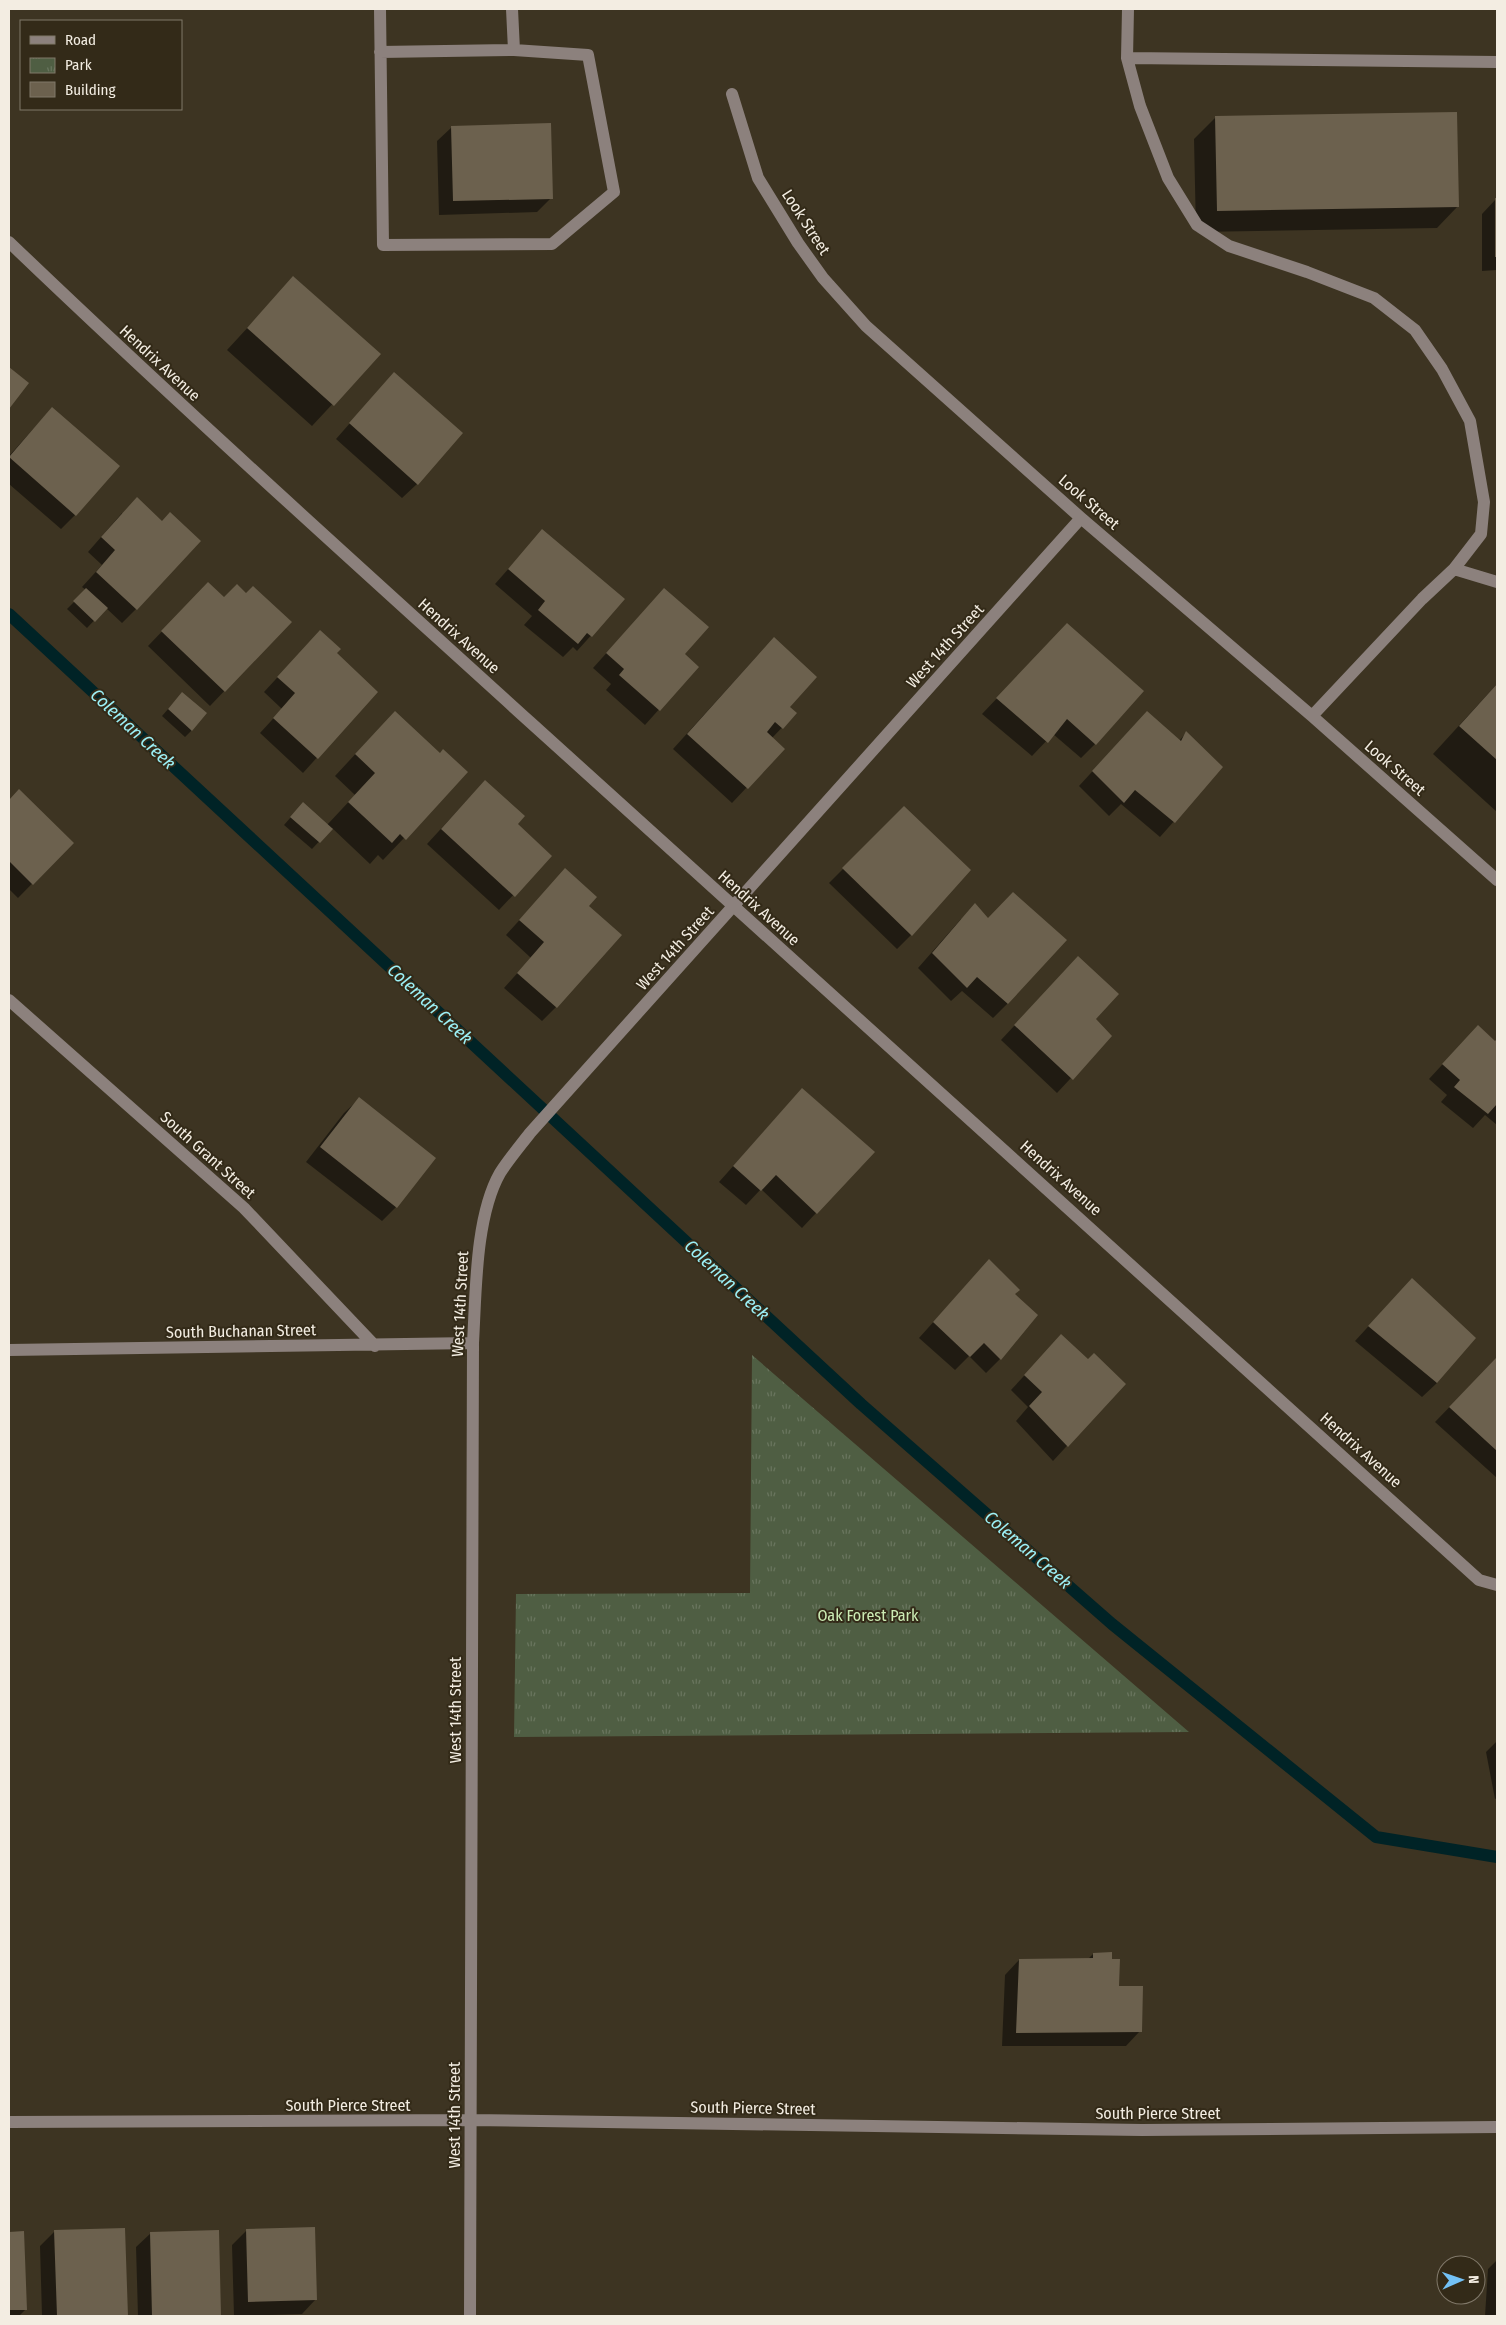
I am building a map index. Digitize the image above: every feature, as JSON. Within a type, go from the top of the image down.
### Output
[{"type":"street","points":[[380,9],[380,52],[383,246],[552,244],[614,192],[588,55],[514,50],[380,52]]},
{"type":"street","points":[[512,9],[514,50]]},
{"type":"street","points":[[1128,9],[1127,58],[1140,106],[1168,178],[1197,225],[1229,246],[1307,272],[1374,298],[1415,330],[1442,369],[1470,421],[1484,502],[1481,534],[1454,569],[1422,599],[1312,716]]},
{"type":"street","points":[[1127,58],[1497,62]]},
{"type":"street","name":"Look Street","points":[[732,94],[758,178],[798,243],[824,278],[866,326],[1081,518],[1312,716],[1497,880]]},
{"type":"street","name":"Hendrix Avenue","points":[[9,242],[147,374],[734,907],[1156,1285],[1479,1580],[1497,1585]]},
{"type":"street","name":"West 14th Street","points":[[470,2316],[473,1343],[478,1245],[491,1197],[500,1174],[530,1132],[734,907],[1081,518]]},
{"type":"street","points":[[1454,569],[1497,582]]},
{"type":"street","name":"South Grant Street","points":[[9,1000],[244,1208],[375,1346]]},
{"type":"street","name":"South Buchanan Street","points":[[9,1350],[375,1346],[473,1343]]},
{"type":"street","name":"South Pierce Street","points":[[9,2122],[470,2120],[1142,2130],[1497,2127]]},
{"type":"green space","name":"Oak Forest Park","points":[[752,1355],[1189,1732],[514,1737],[516,1594],[750,1593]]},
{"type":"building","points":[[1457,112],[1459,207],[1217,211],[1215,116]]},
{"type":"building","points":[[551,123],[553,199],[453,201],[451,126]]},
{"type":"building","points":[[1495,198],[1497,198],[1497,257],[1495,257]]},
{"type":"building","points":[[293,276],[381,354],[334,406],[247,328]]},
{"type":"building","points":[[9,367],[29,383],[9,409]]},
{"type":"building","points":[[394,372],[463,433],[418,485],[349,423]]},
{"type":"building","points":[[52,407],[120,466],[76,516],[9,457]]},
{"type":"building","points":[[137,497],[162,521],[170,512],[201,541],[137,610],[96,572],[115,550],[101,537]]},
{"type":"building","points":[[542,529],[625,599],[592,637],[587,633],[578,644],[538,610],[545,601],[508,569]]},
{"type":"building","points":[[208,582],[224,597],[237,584],[246,593],[253,586],[292,622],[225,692],[161,631]]},
{"type":"building","points":[[86,588],[108,608],[95,622],[73,601]]},
{"type":"building","points":[[664,588],[709,627],[685,654],[699,667],[660,711],[619,675],[624,669],[606,653]]},
{"type":"building","points":[[1067,623],[1144,691],[1096,745],[1067,719],[1048,743],[996,698]]},
{"type":"building","points":[[320,630],[341,649],[337,653],[378,692],[318,759],[273,718],[295,693],[277,677]]},
{"type":"building","points":[[774,637],[817,677],[790,707],[797,713],[783,729],[775,722],[767,732],[785,749],[748,789],[687,734]]},
{"type":"building","points":[[1497,684],[1497,760],[1459,726]]},
{"type":"building","points":[[182,692],[207,713],[192,731],[168,709]]},
{"type":"building","points":[[395,711],[440,753],[443,749],[468,772],[406,840],[400,834],[392,843],[348,802],[375,773],[355,754]]},
{"type":"building","points":[[1147,711],[1181,741],[1186,731],[1223,767],[1175,823],[1135,790],[1124,803],[1092,771]]},
{"type":"building","points":[[485,780],[525,816],[518,824],[552,856],[515,897],[441,829]]},
{"type":"building","points":[[19,789],[74,843],[33,885],[9,861],[9,800]]},
{"type":"building","points":[[303,802],[333,829],[320,843],[290,817]]},
{"type":"building","points":[[904,806],[971,870],[912,936],[842,868]]},
{"type":"building","points":[[565,868],[597,897],[589,906],[622,935],[557,1008],[517,973],[544,942],[519,920]]},
{"type":"building","points":[[1013,892],[1067,940],[1008,1004],[977,977],[967,988],[932,953],[975,903],[988,918]]},
{"type":"building","points":[[1078,956],[1119,994],[1096,1019],[1112,1036],[1073,1080],[1014,1025]]},
{"type":"building","points":[[1478,1025],[1495,1041],[1497,1038],[1497,1104],[1488,1114],[1454,1087],[1460,1080],[1442,1064]]},
{"type":"building","points":[[802,1088],[875,1152],[817,1214],[776,1175],[761,1191],[733,1166]]},
{"type":"building","points":[[359,1097],[436,1158],[397,1208],[320,1147]]},
{"type":"building","points":[[989,1259],[1020,1290],[1015,1294],[1038,1315],[1001,1360],[984,1343],[970,1357],[933,1322]]},
{"type":"building","points":[[1412,1278],[1476,1338],[1437,1383],[1368,1326]]},
{"type":"building","points":[[1061,1334],[1088,1359],[1094,1353],[1126,1384],[1068,1447],[1029,1406],[1042,1392],[1024,1375]]},
{"type":"building","points":[[1497,1359],[1497,1451],[1449,1407]]},
{"type":"building","points":[[1112,1952],[1112,1959],[1120,1959],[1119,1986],[1143,1986],[1142,2032],[1016,2033],[1019,1959],[1093,1958],[1093,1953]]},
{"type":"building","points":[[315,2227],[317,2300],[248,2302],[246,2229]]},
{"type":"building","points":[[125,2228],[128,2316],[57,2316],[54,2230]]},
{"type":"building","points":[[219,2230],[221,2316],[152,2316],[150,2232]]},
{"type":"building","points":[[24,2231],[27,2310],[9,2310],[9,2232]]},
{"type":"waterway","name":"Coleman Creek","points":[[9,614],[861,1404],[1112,1624],[1376,1837],[1497,1857]]}]
